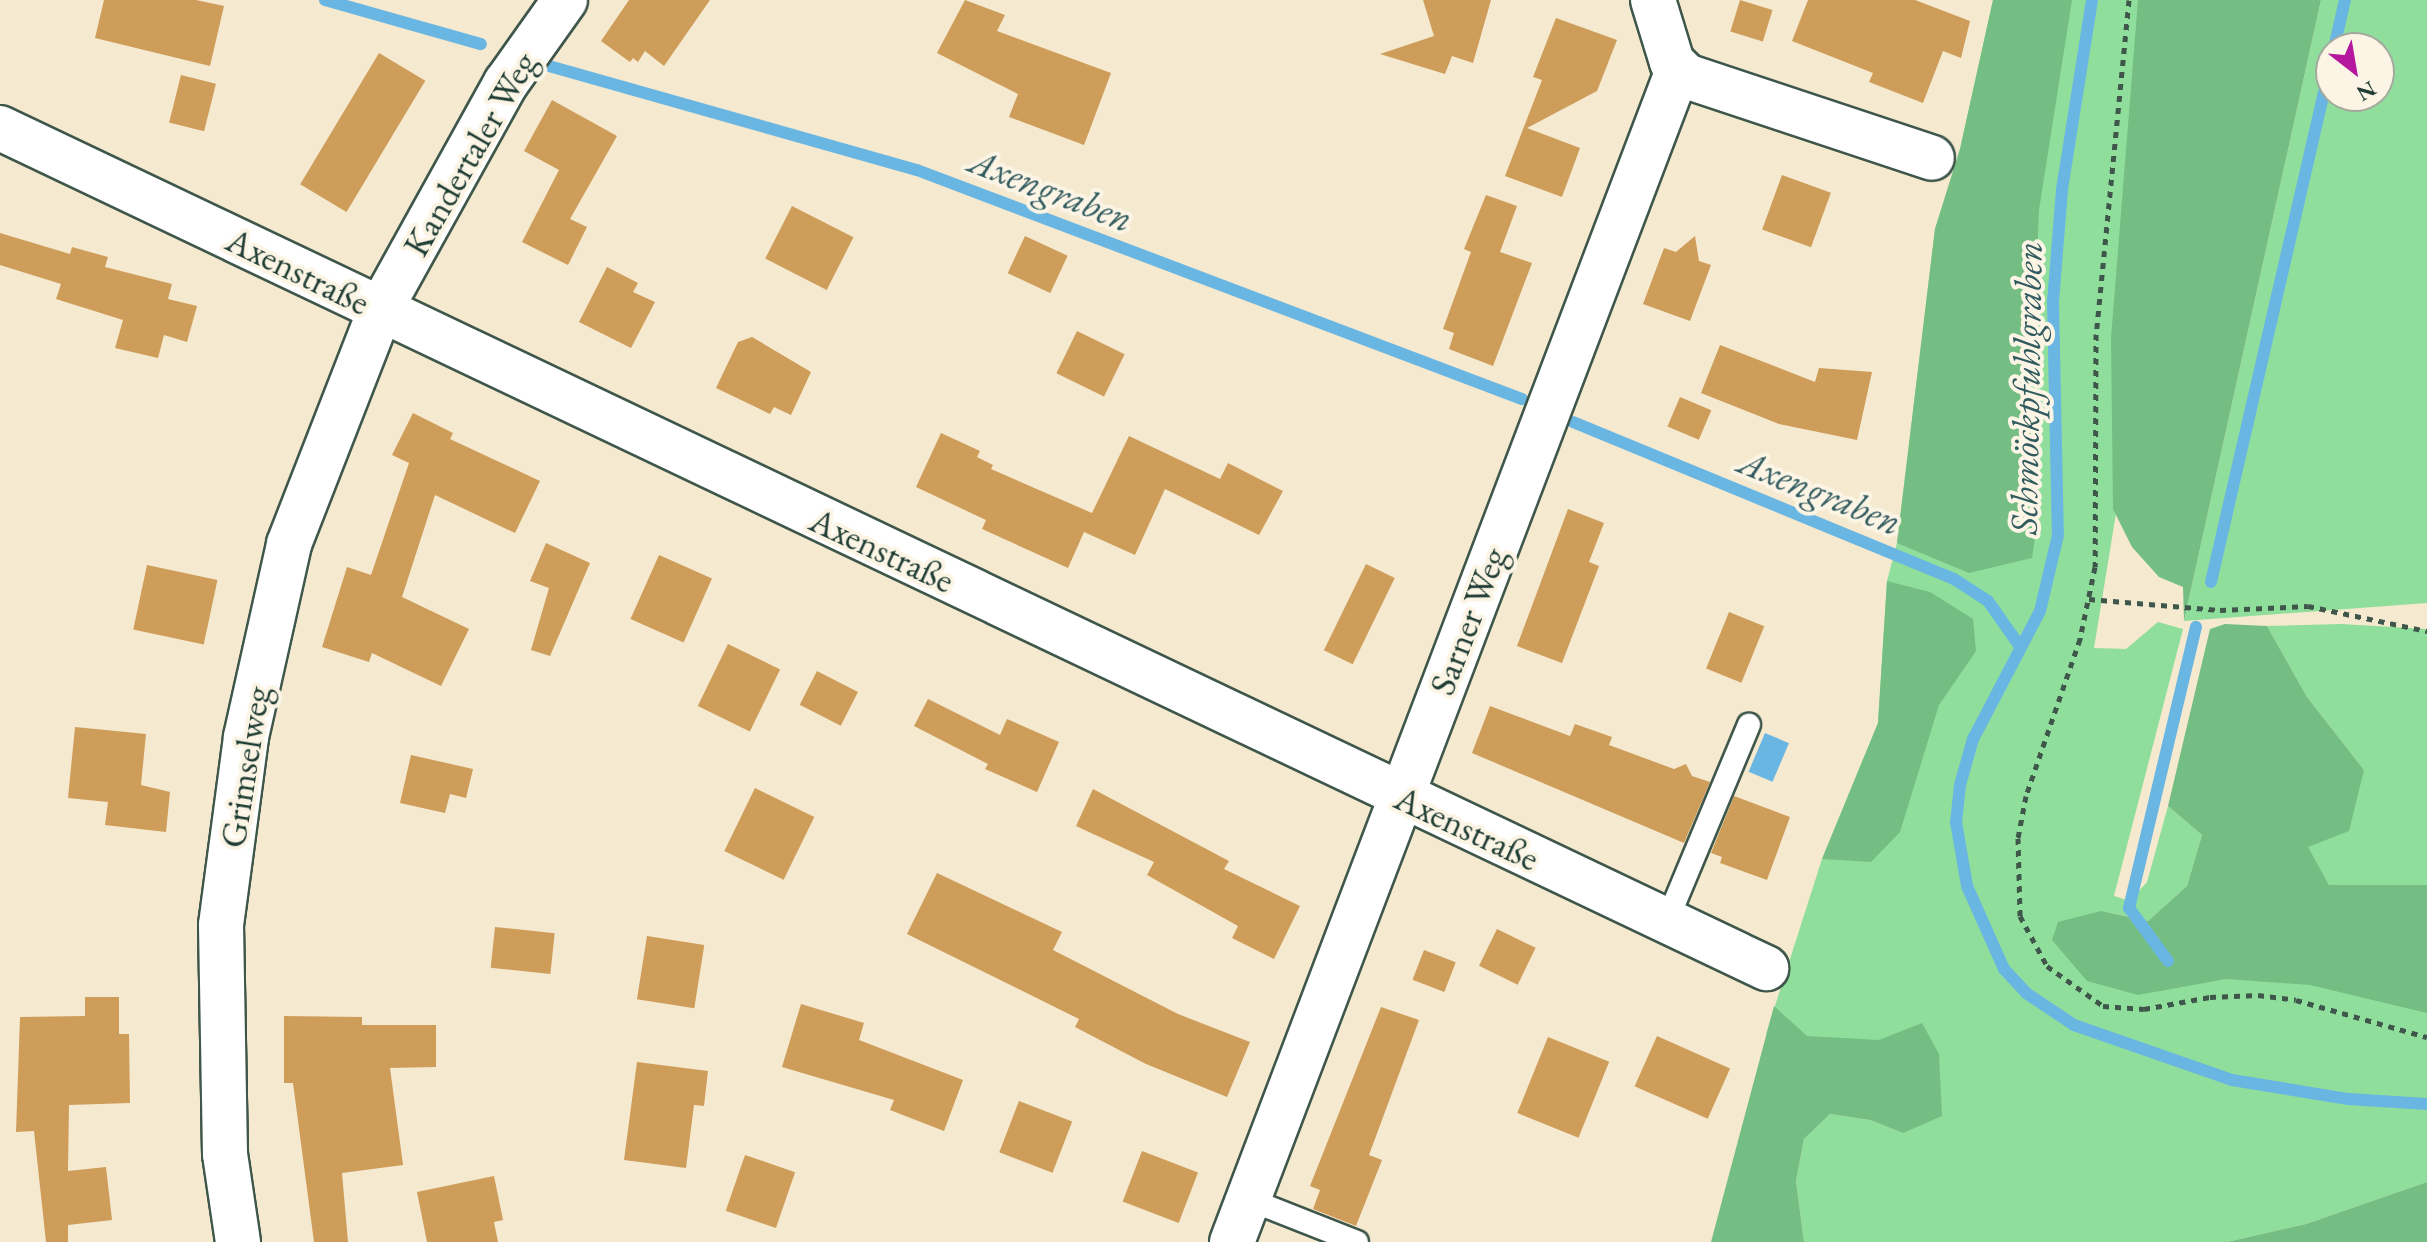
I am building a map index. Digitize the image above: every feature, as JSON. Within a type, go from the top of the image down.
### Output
[{"type":"street","name":"Kandertaler Weg","points":[[380,310],[506,83],[565,0]]},
{"type":"street","points":[[1653,0],[1678,70],[1697,81],[1932,158]]},
{"type":"street","name":"Sarner Weg","points":[[1232,1242],[1678,70]]},
{"type":"street","name":"Axenstraße","points":[[0,128],[1766,968]]},
{"type":"street","name":"Grimselweg","points":[[238,1242],[225,1154],[221,925],[246,737],[289,544],[380,310]]},
{"type":"lane","points":[[1666,923],[1749,725]]},
{"type":"lane","points":[[1248,1199],[1357,1242]]},
{"type":"path","points":[[2129,0],[2100,272],[2098,522],[2089,599],[2026,796],[2018,838],[2020,916],[2047,966],[2103,1006],[2144,1009],[2258,995],[2427,1037]]},
{"type":"path","points":[[2089,599],[2220,610],[2308,606],[2427,631]]},
{"type":"green space","points":[[1993,0],[2200,0],[2094,648],[2126,649],[2158,622],[2183,629],[2114,896],[2130,901],[2147,882],[2168,806],[2202,835],[2187,886],[2148,921],[2101,911],[2427,1000],[2427,1182],[2306,1224],[2227,1242],[1804,1242],[1796,1181],[1804,1139],[1830,1114],[1870,1120],[1903,1133],[1938,1079],[1938,1068],[1766,1034],[1822,859],[1878,723],[1887,581],[1897,543],[1935,229],[1960,149]]},
{"type":"green space","points":[[1993,0],[2072,0],[2039,210],[2031,393],[2039,511],[2032,558],[1969,573],[1897,543],[1935,229],[1960,149]]},
{"type":"green space","points":[[2138,0],[2321,0],[2184,621],[2183,587],[2159,577],[2132,547],[2113,509],[2111,338]]},
{"type":"green space","points":[[2321,0],[2427,0],[2427,603],[2184,621]]},
{"type":"green space","points":[[1887,581],[1930,592],[1973,619],[1976,651],[1939,705],[1900,832],[1871,862],[1822,859],[1878,723]]},
{"type":"green space","points":[[2225,624],[2267,626],[2307,697],[2364,770],[2349,831],[2308,847],[2329,885],[2427,885],[2427,1013],[2310,985],[2226,979],[2138,995],[2087,981],[2052,940],[2058,922],[2101,911],[2148,921],[2187,886],[2202,835],[2168,806],[2210,629]]},
{"type":"green space","points":[[2341,624],[2427,629],[2427,885],[2329,885],[2307,847],[2364,770],[2307,697],[2267,626]]},
{"type":"green space","points":[[1774,1006],[1807,1036],[1879,1040],[1922,1023],[1939,1054],[1942,1116],[1903,1133],[1870,1120],[1830,1114],[1804,1139],[1796,1181],[1804,1242],[1711,1242]]},
{"type":"green space","points":[[2427,1182],[2427,1242],[2227,1242],[2306,1224]]},
{"type":"water","points":[[1765,733],[1789,743],[1773,782],[1749,772]]},
{"type":"building","points":[[104,0],[196,0],[224,6],[210,66],[95,38]]},
{"type":"building","points":[[629,0],[710,0],[664,66],[645,51],[638,62],[633,58],[630,62],[601,41]]},
{"type":"building","points":[[965,0],[1005,15],[997,31],[1111,73],[1084,145],[1009,117],[1018,94],[937,53]]},
{"type":"building","points":[[1423,0],[1491,0],[1473,63],[1452,56],[1445,74],[1380,54],[1434,36]]},
{"type":"building","points":[[1740,0],[1773,10],[1763,41],[1730,32]]},
{"type":"building","points":[[1808,0],[1915,0],[1970,21],[1961,58],[1943,51],[1923,103],[1869,82],[1873,73],[1792,41]]},
{"type":"building","points":[[1556,18],[1617,40],[1597,91],[1527,128],[1580,148],[1562,197],[1505,176],[1542,80],[1533,77]]},
{"type":"building","points":[[379,53],[425,81],[346,212],[300,184]]},
{"type":"building","points":[[181,75],[216,84],[204,131],[169,123]]},
{"type":"building","points":[[552,100],[617,136],[570,219],[587,227],[568,265],[522,242],[559,170],[524,151]]},
{"type":"building","points":[[1782,175],[1831,193],[1811,247],[1762,230]]},
{"type":"building","points":[[1486,195],[1517,206],[1500,252],[1532,263],[1493,366],[1449,349],[1454,333],[1443,329],[1471,252],[1464,249]]},
{"type":"building","points":[[792,206],[853,237],[827,290],[765,259]]},
{"type":"building","points":[[0,233],[70,254],[72,247],[108,257],[105,267],[172,284],[168,299],[197,306],[187,342],[164,335],[158,358],[115,348],[123,320],[56,299],[61,284],[0,265]]},
{"type":"building","points":[[1025,236],[1068,256],[1050,293],[1008,273]]},
{"type":"building","points":[[1695,236],[1699,261],[1711,265],[1690,321],[1643,304],[1664,248],[1676,252]]},
{"type":"building","points":[[607,267],[638,283],[633,292],[655,302],[631,348],[579,322]]},
{"type":"building","points":[[1077,331],[1125,354],[1104,396],[1056,373]]},
{"type":"building","points":[[752,337],[811,372],[791,415],[774,407],[770,414],[716,388],[738,342]]},
{"type":"building","points":[[1720,345],[1815,382],[1819,368],[1872,372],[1857,440],[1779,424],[1701,393]]},
{"type":"building","points":[[1680,397],[1711,410],[1699,440],[1667,426]]},
{"type":"building","points":[[413,413],[453,433],[450,439],[540,481],[515,533],[435,495],[402,597],[469,629],[441,686],[372,653],[369,662],[322,647],[347,567],[371,575],[409,463],[392,455]]},
{"type":"building","points":[[941,433],[980,451],[977,457],[993,465],[991,469],[1092,513],[1129,436],[1220,479],[1228,463],[1283,491],[1259,535],[1165,489],[1135,555],[1084,532],[1068,568],[982,529],[986,520],[916,487]]},
{"type":"building","points":[[1568,509],[1604,523],[1589,562],[1599,566],[1562,663],[1517,646]]},
{"type":"building","points":[[546,543],[590,563],[550,656],[531,650],[549,588],[530,581]]},
{"type":"building","points":[[659,555],[712,579],[684,643],[631,619]]},
{"type":"building","points":[[1366,564],[1395,578],[1353,664],[1324,650]]},
{"type":"building","points":[[147,565],[217,580],[204,645],[133,630]]},
{"type":"building","points":[[1729,612],[1764,626],[1741,683],[1706,669]]},
{"type":"building","points":[[728,644],[780,669],[750,731],[698,706]]},
{"type":"building","points":[[817,671],[858,692],[841,726],[800,705]]},
{"type":"building","points":[[928,699],[1000,735],[1007,719],[1059,742],[1037,792],[985,769],[988,764],[914,726]]},
{"type":"building","points":[[1490,706],[1570,736],[1575,724],[1612,737],[1609,745],[1674,769],[1686,764],[1692,776],[1710,782],[1684,843],[1472,753]]},
{"type":"building","points":[[75,727],[146,734],[141,785],[170,792],[166,832],[105,825],[108,802],[68,798]]},
{"type":"building","points":[[411,755],[473,769],[466,798],[450,794],[445,813],[400,803]]},
{"type":"building","points":[[755,788],[814,817],[784,880],[724,851]]},
{"type":"building","points":[[1093,789],[1229,861],[1224,869],[1300,906],[1274,959],[1232,938],[1238,926],[1147,875],[1154,862],[1076,826]]},
{"type":"building","points":[[1734,796],[1790,817],[1767,880],[1720,863],[1722,857],[1711,853]]},
{"type":"building","points":[[937,873],[1062,932],[1053,950],[1178,1014],[1250,1042],[1227,1097],[1146,1064],[1075,1027],[1079,1019],[907,934]]},
{"type":"building","points":[[495,927],[555,933],[550,974],[491,968]]},
{"type":"building","points":[[1497,929],[1536,948],[1518,985],[1479,966]]},
{"type":"building","points":[[647,936],[704,945],[694,1008],[637,999]]},
{"type":"building","points":[[1424,950],[1456,962],[1444,992],[1413,980]]},
{"type":"building","points":[[85,997],[119,997],[119,1034],[129,1034],[130,1103],[69,1105],[68,1171],[106,1167],[112,1220],[68,1225],[68,1242],[46,1242],[34,1131],[16,1132],[20,1017],[85,1016]]},
{"type":"building","points":[[801,1004],[864,1023],[859,1040],[963,1080],[944,1131],[890,1110],[894,1100],[782,1067]]},
{"type":"building","points":[[1381,1007],[1419,1020],[1369,1155],[1382,1160],[1356,1226],[1313,1209],[1320,1190],[1310,1186]]},
{"type":"building","points":[[284,1016],[362,1017],[362,1025],[436,1025],[436,1067],[390,1068],[403,1165],[342,1173],[348,1242],[314,1242],[293,1083],[284,1083]]},
{"type":"building","points":[[1657,1036],[1730,1069],[1708,1119],[1635,1086]]},
{"type":"building","points":[[1548,1037],[1609,1062],[1578,1138],[1517,1113]]},
{"type":"building","points":[[637,1062],[708,1071],[704,1106],[694,1105],[686,1168],[624,1160]]},
{"type":"building","points":[[1019,1101],[1072,1121],[1053,1173],[999,1152]]},
{"type":"building","points":[[1142,1151],[1198,1173],[1179,1223],[1123,1201]]},
{"type":"building","points":[[745,1155],[795,1172],[776,1228],[726,1211]]},
{"type":"building","points":[[494,1176],[503,1220],[494,1222],[498,1242],[427,1242],[417,1192]]},
{"type":"waterway","name":"Axengraben","points":[[325,0],[481,44]]},
{"type":"waterway","name":"Schmöckpfuhlgraben","points":[[2092,0],[2062,190],[2053,302],[2058,535],[2040,611],[1973,739],[1960,785],[1956,822],[1967,886],[2004,969],[2026,993],[2074,1025],[2232,1080],[2348,1099],[2427,1104]]},
{"type":"waterway","points":[[2338,32],[2345,0]]},
{"type":"waterway","name":"Axengraben","points":[[549,66],[917,170],[1522,399]]},
{"type":"waterway","points":[[2211,582],[2319,112]]},
{"type":"waterway","name":"Axengraben","points":[[1573,422],[1954,579],[1988,601],[2021,648]]},
{"type":"waterway","points":[[2168,961],[2129,908],[2196,627]]}]
